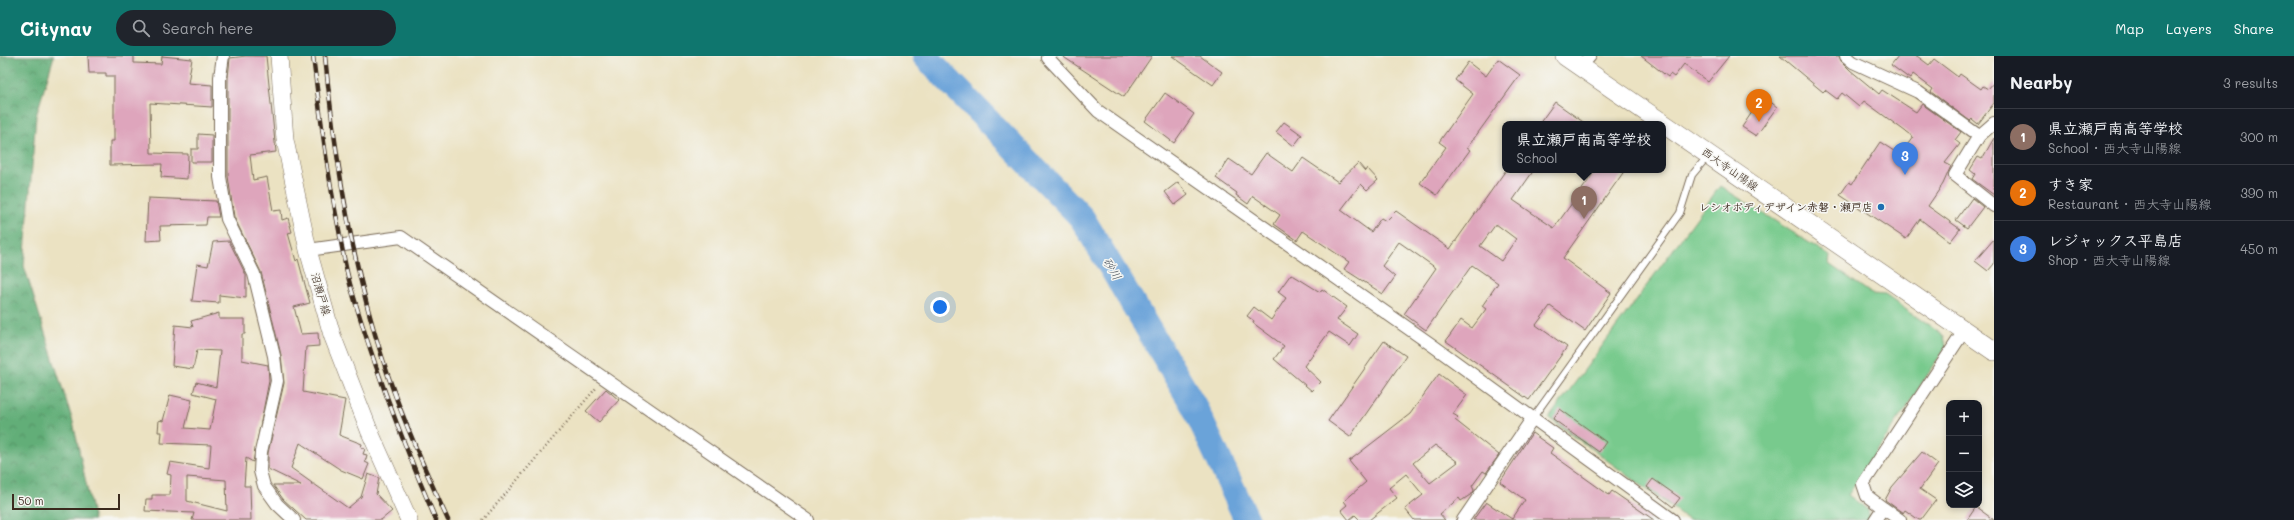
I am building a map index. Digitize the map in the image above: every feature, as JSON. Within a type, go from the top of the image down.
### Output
[{"type":"main road","name":"沼瀬戸線","points":[[279,56],[285,140],[308,250],[332,335],[369,430],[409,520]]},
{"type":"main road","name":"西大寺山陽線","points":[[1565,56],[1585,61],[1664,121]]},
{"type":"main road","name":"西大寺山陽線","points":[[1666,122],[1709,155],[1994,351]]},
{"type":"street","points":[[223,56],[220,77],[220,177],[227,219],[254,274],[274,356],[276,382],[261,452],[260,471],[264,486],[277,504],[294,520]]},
{"type":"street","points":[[1049,56],[1048,58],[1098,111],[1432,345],[1673,520]]},
{"type":"street","points":[[1846,56],[1853,62],[1918,92],[1979,136]]},
{"type":"street","points":[[1994,124],[1979,136],[1955,175],[1994,206]]},
{"type":"street","points":[[308,250],[401,237],[606,378],[808,520]]},
{"type":"street","points":[[1900,520],[1867,496],[1863,484],[1964,331]]},
{"type":"street","points":[[1464,520],[1532,419]]},
{"type":"street","points":[[1875,520],[1883,508]]},
{"type":"lane","points":[[1532,419],[1680,213],[1692,175],[1709,155]]},
{"type":"path","points":[[483,520],[606,378]]},
{"type":"green space","points":[[0,56],[54,56],[36,116],[24,266],[73,422],[94,520],[0,520]]},
{"type":"green space","points":[[1720,186],[1830,256],[1829,264],[1872,294],[1885,295],[1944,336],[1946,347],[1848,495],[1868,510],[1869,517],[1866,520],[1689,520],[1549,418]]},
{"type":"building","points":[[88,56],[134,56],[134,63],[161,64],[162,56],[192,59],[188,83],[212,85],[212,107],[150,103],[151,153],[188,154],[187,179],[161,177],[162,164],[110,165],[110,141],[114,141],[114,76],[106,76],[106,73],[89,73]]},
{"type":"building","points":[[266,56],[276,152],[250,155],[253,180],[267,177],[273,211],[281,210],[282,220],[288,218],[292,232],[288,233],[296,261],[298,259],[310,303],[294,307],[301,334],[318,333],[319,346],[306,347],[303,392],[345,400],[339,435],[362,444],[361,447],[365,449],[363,454],[367,455],[365,462],[369,464],[363,479],[341,470],[300,443],[291,468],[312,483],[311,484],[314,484],[348,508],[361,497],[368,474],[379,478],[376,494],[392,511],[381,520],[306,520],[283,499],[273,485],[301,485],[268,469],[268,453],[284,383],[281,355],[261,272],[234,217],[228,176],[228,78],[230,58]]},
{"type":"building","points":[[1062,56],[1152,56],[1124,97]]},
{"type":"building","points":[[1172,56],[1200,56],[1222,72],[1213,85]]},
{"type":"building","points":[[1641,56],[1729,56],[1708,82],[1684,64],[1674,77],[1670,74],[1668,77]]},
{"type":"building","points":[[1780,56],[1839,56],[1841,61],[1850,70],[1879,94],[1882,90],[1916,112],[1922,104],[1961,132],[1955,140],[1960,144],[1945,163],[1951,166],[1943,184],[1928,206],[1960,229],[1950,242],[1920,219],[1906,239],[1840,195],[1849,182],[1852,184],[1880,142],[1900,155],[1913,137],[1864,101],[1859,107],[1842,93],[1837,99],[1825,90],[1823,92]]},
{"type":"building","points":[[1898,56],[1917,56],[1929,65],[1934,59],[1958,77],[1960,74],[1981,89],[1983,86],[1988,89],[1994,82],[1994,103],[1978,124],[1972,119],[1970,121],[1931,92],[1933,89],[1913,74],[1910,79],[1891,65]]},
{"type":"building","points":[[1498,59],[1520,75],[1467,148],[1470,150],[1437,195],[1420,183],[1446,147],[1439,142],[1473,94],[1455,80],[1468,62],[1486,76]]},
{"type":"building","points":[[1165,93],[1194,114],[1174,143],[1145,121]]},
{"type":"building","points":[[1763,96],[1777,107],[1756,136],[1742,127]]},
{"type":"building","points":[[1555,102],[1582,121],[1541,121]]},
{"type":"building","points":[[1284,122],[1302,135],[1294,146],[1276,132]]},
{"type":"building","points":[[198,134],[212,135],[212,162],[191,162],[191,149],[198,149]]},
{"type":"building","points":[[1994,138],[1994,195],[1972,179],[1975,174],[1970,170],[1978,157],[1982,159]]},
{"type":"building","points":[[1266,153],[1293,172],[1303,158],[1338,182],[1358,163],[1365,171],[1367,168],[1378,180],[1367,190],[1361,184],[1341,210],[1371,232],[1381,218],[1386,221],[1396,211],[1450,249],[1504,173],[1532,173],[1513,200],[1554,228],[1594,173],[1623,173],[1563,258],[1611,293],[1585,331],[1550,306],[1536,325],[1567,347],[1529,400],[1446,341],[1461,320],[1472,328],[1486,309],[1482,306],[1498,283],[1472,265],[1426,330],[1404,314],[1436,268],[1399,242],[1382,266],[1395,277],[1383,294],[1344,269],[1349,262],[1303,231],[1297,240],[1274,224],[1280,215],[1253,196],[1248,204],[1236,195],[1237,193],[1216,178],[1229,159],[1251,174]],"holes":[[[1496,224],[1516,239],[1501,261],[1480,246]]]},
{"type":"building","points":[[1178,182],[1188,195],[1175,205],[1165,192]]},
{"type":"building","points":[[148,198],[216,201],[219,217],[207,217],[206,225],[160,226],[161,240],[146,241]]},
{"type":"building","points":[[1972,198],[1983,207],[1967,228],[1956,220]]},
{"type":"building","points":[[1994,239],[1994,264],[1988,271],[1975,261]]},
{"type":"building","points":[[229,241],[246,275],[246,298],[219,295],[219,303],[192,301],[197,264],[208,266],[213,242]]},
{"type":"building","points":[[1291,274],[1320,292],[1322,289],[1347,307],[1337,320],[1358,334],[1350,346],[1329,332],[1304,366],[1321,382],[1312,391],[1274,359],[1284,346],[1253,323],[1254,321],[1247,316],[1254,307],[1271,320],[1286,298],[1278,292]]},
{"type":"building","points":[[219,313],[219,319],[245,319],[245,334],[242,334],[242,360],[268,365],[269,381],[253,462],[246,458],[244,486],[250,486],[251,520],[192,520],[194,513],[145,511],[146,499],[152,499],[152,495],[170,495],[171,475],[167,474],[170,462],[209,468],[211,445],[161,443],[162,432],[158,432],[159,420],[163,421],[170,395],[192,400],[185,428],[210,430],[216,399],[193,393],[196,382],[216,387],[220,351],[197,350],[193,369],[172,366],[175,325],[193,327],[191,321]],"holes":[[[187,477],[226,480],[227,511],[187,501]]]},
{"type":"building","points":[[1384,341],[1406,356],[1350,437],[1328,421]]},
{"type":"building","points":[[1439,374],[1467,395],[1453,414],[1458,417],[1455,420],[1499,455],[1486,473],[1483,471],[1472,486],[1474,490],[1473,493],[1461,501],[1459,498],[1440,514],[1445,520],[1414,520],[1405,509],[1423,495],[1406,474],[1389,488],[1397,498],[1369,520],[1360,520],[1355,515],[1349,520],[1341,510],[1347,505],[1344,501],[1366,482],[1349,461],[1410,414]],"holes":[[[1435,445],[1458,462],[1430,483],[1413,463]]]},
{"type":"building","points":[[606,389],[619,400],[599,422],[586,411]]},
{"type":"building","points":[[1560,409],[1606,442],[1599,452],[1553,419]]},
{"type":"building","points":[[1532,433],[1553,448],[1550,453],[1609,495],[1612,491],[1654,520],[1473,520],[1486,502],[1512,519],[1525,500],[1500,482]]},
{"type":"building","points":[[1922,452],[1938,464],[1920,489],[1936,500],[1921,520],[1919,520],[1905,510],[1903,513],[1885,500],[1892,487]]},
{"type":"building","points":[[1653,479],[1680,498],[1673,507],[1647,487]]},
{"type":"building","points":[[1975,508],[1977,508],[1994,520],[1967,520]]},
{"type":"waterway","name":"砂川","points":[[925,56],[1082,218],[1194,406],[1247,520]]},
{"type":"railway","points":[[313,56],[331,186],[350,284],[368,344],[389,404],[436,520]]},
{"type":"railway","points":[[325,56],[339,171],[353,248],[362,286],[383,360],[405,421],[421,461],[448,520]]},
{"type":"place","name":"すき家","points":[[1759,122]]},
{"type":"place","name":"レジャックス平島店","points":[[1905,175]]},
{"type":"place","name":"レシオボディデザイン赤磐・瀬戸店","points":[[1881,207]]},
{"type":"place","name":"県立瀬戸南高等学校","points":[[1584,219]]}]
